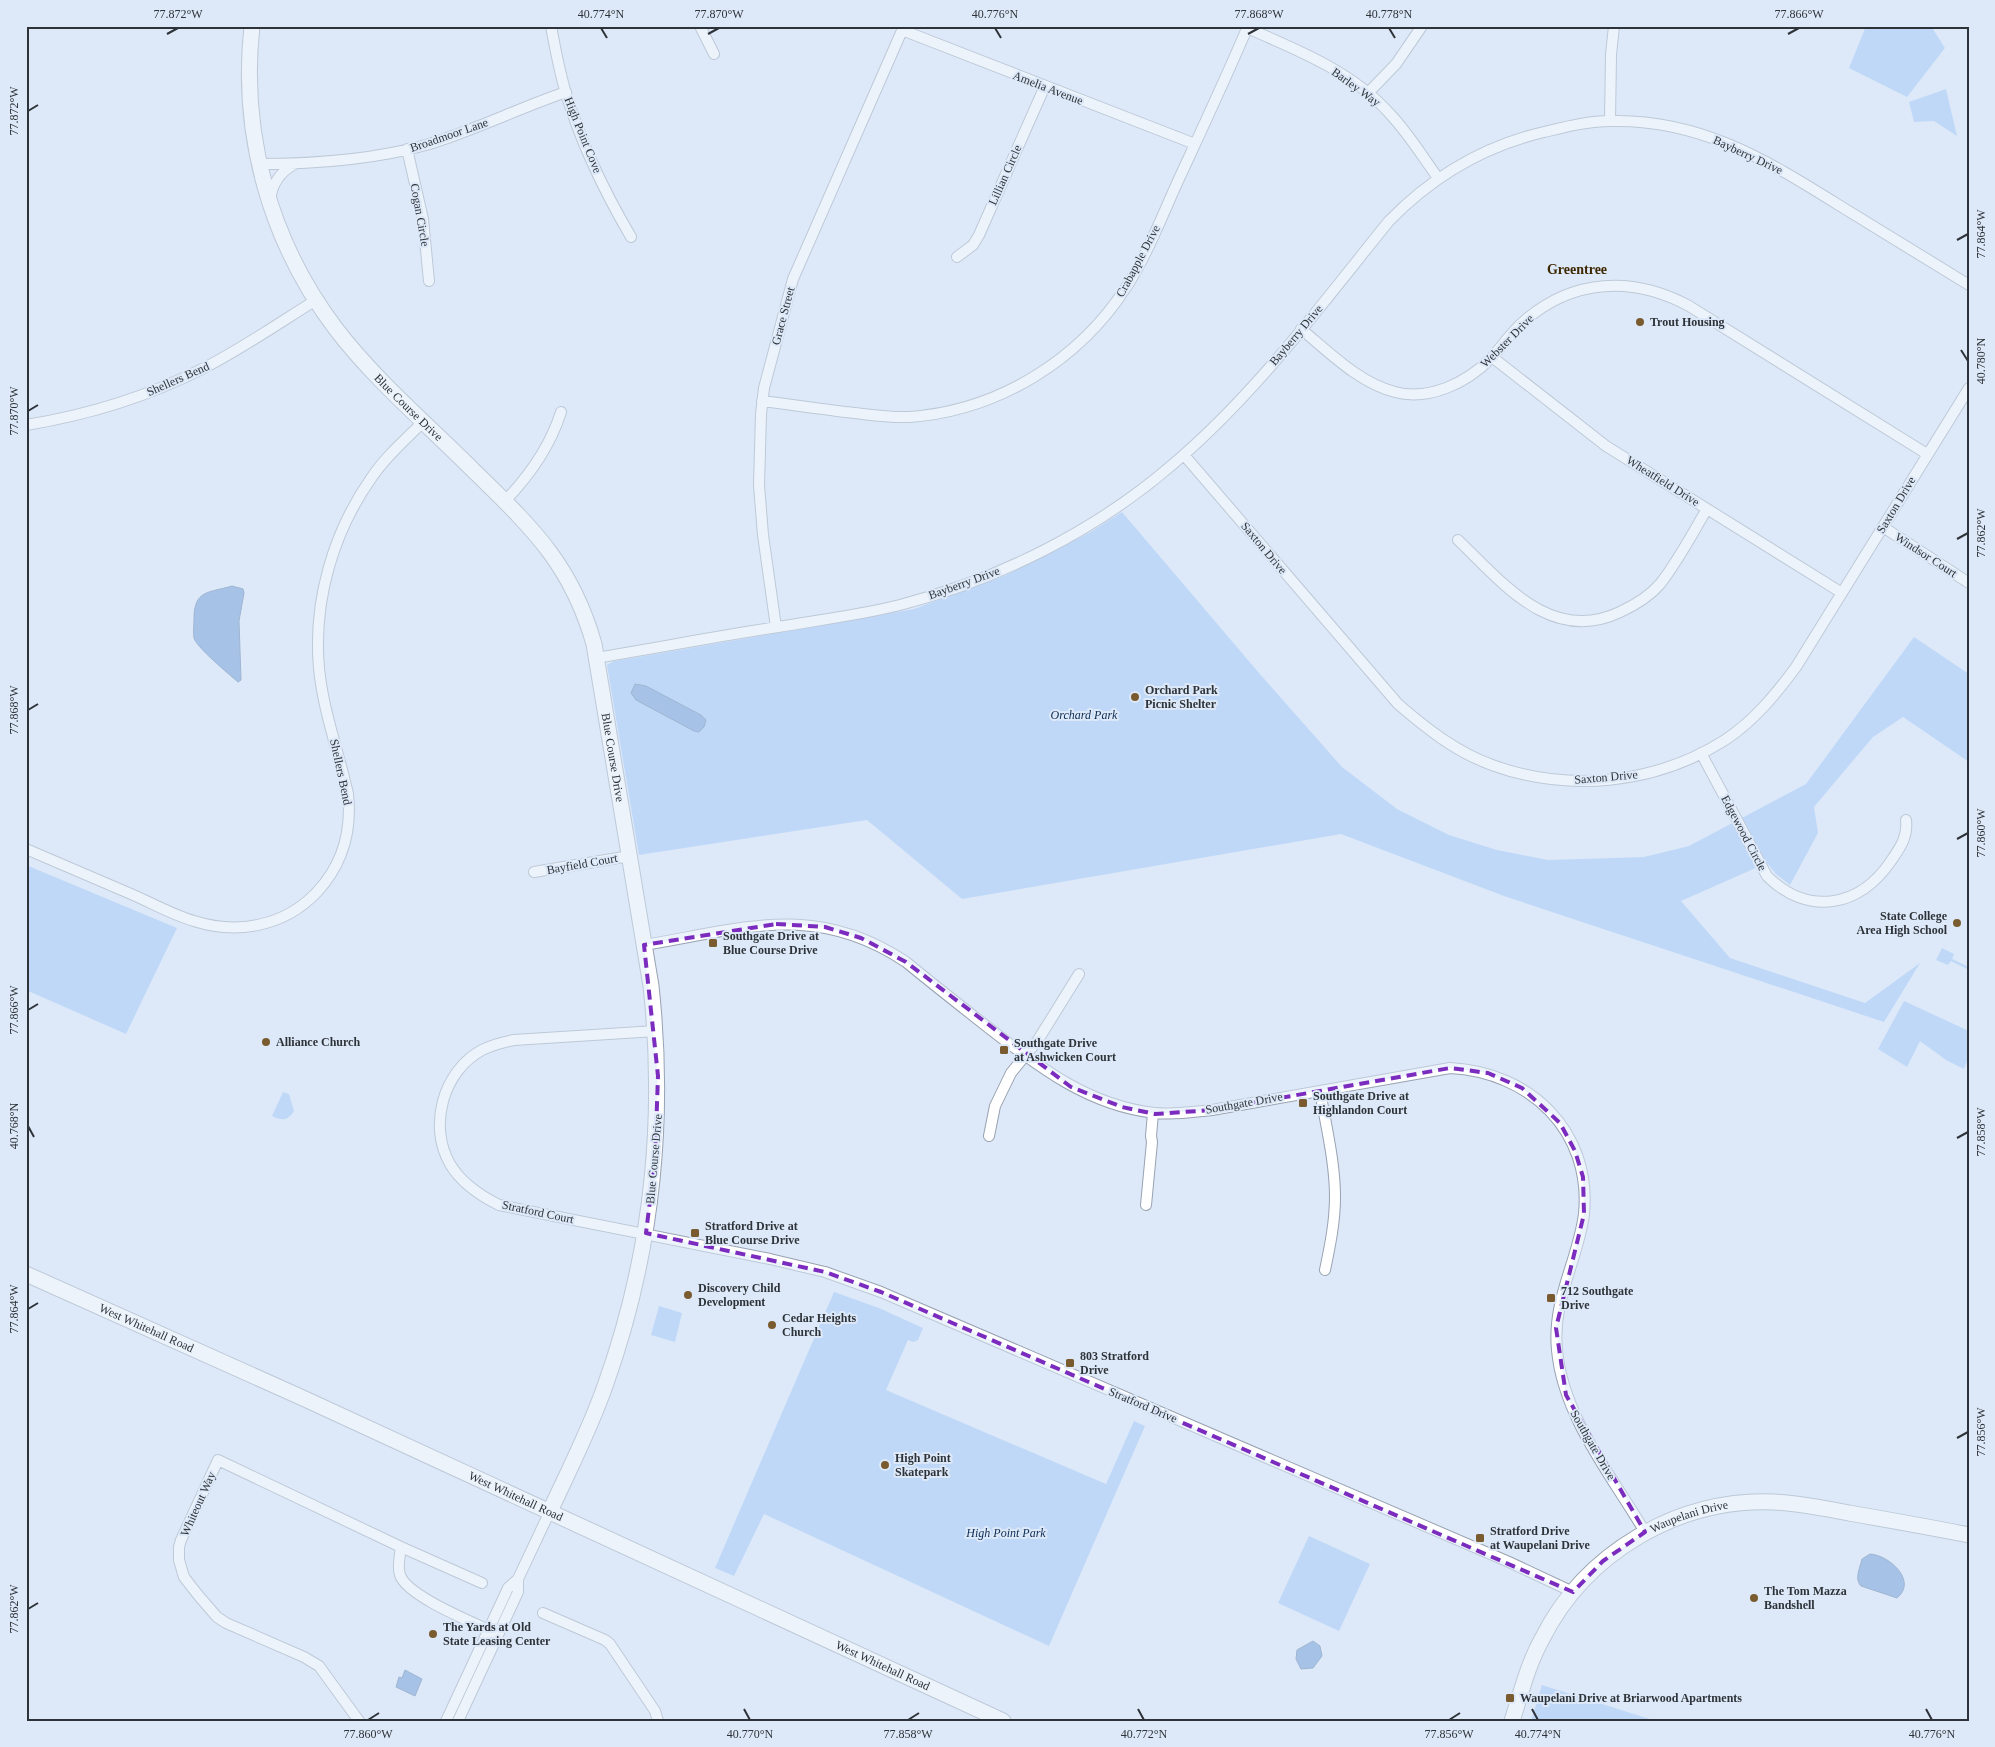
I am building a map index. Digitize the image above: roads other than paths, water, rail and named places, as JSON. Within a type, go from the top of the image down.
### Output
[{"type":"main road","name":"Blue Course Drive","points":[[252,26],[249,82],[251,118],[258,164],[270,205],[289,252],[316,300],[349,344],[546,545],[565,573],[586,618],[596,658],[630,856],[656,1031],[658,1076],[657,1130],[653,1186],[646,1233],[628,1315],[605,1387],[581,1445],[550,1511]]},
{"type":"main road","name":"West Whitehall Road","points":[[26,1274],[550,1511],[1003,1721]]},
{"type":"main road","name":"Waupelani Drive","points":[[1512,1721],[1537,1648],[1553,1619],[1573,1592],[1603,1561],[1645,1532],[1678,1518],[1707,1508],[1744,1502],[1768,1502],[1808,1506],[1969,1535]]},
{"type":"street","name":"High Point Cove","points":[[551,26],[566,92],[588,152],[616,211],[631,237]]},
{"type":"street","points":[[700,26],[714,54]]},
{"type":"street","points":[[1368,93],[1396,64],[1422,26]]},
{"type":"street","points":[[1610,121],[1611,55],[1614,26]]},
{"type":"street","name":"Barley Way","points":[[1248,27],[1342,74],[1368,93],[1389,112],[1414,141],[1438,178]]},
{"type":"street","name":"Crabapple Drive","points":[[762,401],[883,417],[907,417],[939,413],[998,396],[1036,376],[1072,350],[1117,301],[1139,263],[1248,27]]},
{"type":"street","name":"Amelia Avenue","points":[[903,28],[1044,86],[1195,144]]},
{"type":"street","name":"Grace Street","points":[[776,627],[763,535],[759,485],[762,401],[793,279],[903,28]]},
{"type":"street","name":"Lillian Circle","points":[[957,258],[973,245],[979,235],[1044,86]]},
{"type":"street","name":"Broadmoor Lane","points":[[258,164],[349,159],[426,145],[566,92]]},
{"type":"street","name":"Bayberry Drive","points":[[596,658],[899,605],[953,589],[996,572],[1063,540],[1152,482],[1233,409],[1389,221],[1409,201],[1438,178],[1468,161],[1508,143],[1567,127],[1610,121],[1651,123],[1688,130],[1729,143],[1769,162],[1969,285]]},
{"type":"street","name":"Cogan Circle","points":[[407,149],[423,219],[429,281]]},
{"type":"street","points":[[270,205],[271,193],[277,180],[283,172],[298,163]]},
{"type":"street","name":"Webster Drive","points":[[1301,329],[1367,380],[1396,392],[1427,393],[1444,389],[1463,381],[1492,357],[1523,322],[1540,308],[1563,296],[1596,286],[1634,286],[1671,296],[1689,306],[1927,454]]},
{"type":"street","name":"Shellers Bend","points":[[26,424],[102,408],[169,384],[240,348],[316,300]]},
{"type":"street","name":"Wheatfield Drive","points":[[1492,357],[1606,446],[1842,593]]},
{"type":"street","name":"Saxton Drive","points":[[1184,455],[1398,704],[1426,728],[1474,758],[1500,768],[1536,778],[1563,781],[1627,778],[1663,769],[1701,753],[1739,729],[1775,694],[1796,667],[1969,388]]},
{"type":"street","points":[[504,501],[527,477],[540,459],[552,437],[561,412]]},
{"type":"street","name":"Shellers Bend","points":[[26,850],[192,921],[221,928],[249,927],[275,920],[299,907],[318,890],[333,871],[341,855],[347,837],[350,818],[348,794],[324,697],[319,668],[318,635],[328,566],[340,533],[372,477],[390,454],[424,421]]},
{"type":"street","points":[[1458,540],[1518,597],[1532,607],[1560,618],[1578,621],[1595,620],[1613,616],[1636,605],[1659,585],[1707,509]]},
{"type":"street","name":"Windsor Court","points":[[1883,527],[1969,583]]},
{"type":"street","name":"Edgewood Circle","points":[[1701,753],[1767,876],[1782,889],[1804,899],[1819,902],[1835,901],[1855,895],[1869,887],[1880,877],[1903,844],[1906,835],[1906,820]]},
{"type":"street","name":"Bayfield Court","points":[[534,872],[630,856]]},
{"type":"street","name":"Southgate Drive","points":[[644,945],[776,924],[825,927],[862,938],[888,950],[906,962],[1051,1075],[1078,1090],[1122,1107],[1156,1113],[1212,1110],[1450,1068],[1470,1069],[1507,1080],[1522,1088],[1538,1099],[1560,1123],[1569,1137],[1575,1151],[1584,1187],[1584,1214],[1559,1305],[1556,1335],[1560,1372],[1566,1395],[1575,1417],[1645,1532]]},
{"type":"street","points":[[989,1136],[999,1096],[1011,1073],[1038,1040],[1080,974]]},
{"type":"street","name":"Stratford Court","points":[[646,1233],[499,1204],[480,1195],[463,1181],[450,1164],[442,1144],[440,1128],[441,1108],[446,1093],[456,1075],[468,1060],[481,1051],[500,1043],[514,1040],[656,1031]]},
{"type":"street","points":[[1320,1090],[1331,1153],[1335,1196],[1335,1214],[1325,1270]]},
{"type":"street","points":[[1146,1205],[1152,1142],[1156,1137],[1156,1113]]},
{"type":"street","name":"Stratford Drive","points":[[646,1233],[825,1272],[881,1292],[1510,1562],[1573,1592]]},
{"type":"street","name":"Whiteout Way","points":[[359,1721],[319,1666],[304,1657],[226,1623],[217,1617],[184,1577],[179,1560],[179,1547],[218,1460],[401,1547],[482,1583]]},
{"type":"street","name":"Blue Course Drive","points":[[446,1721],[508,1588],[518,1578],[550,1511]]},
{"type":"street","points":[[401,1547],[400,1575],[418,1595],[498,1634]]},
{"type":"street","name":"Blue Course Drive","points":[[458,1721],[518,1592],[518,1578]]},
{"type":"street","points":[[543,1612],[610,1644],[655,1711],[658,1721]]},
{"type":"place","name":"Trout Housing","points":[[1640,322]]},
{"type":"place","name":"Orchard Park Picnic Shelter","points":[[1135,697]]},
{"type":"place","name":"State College Area High School","points":[[1957,923]]},
{"type":"place","name":"Southgate Drive at Blue Course Drive","points":[[713,943]]},
{"type":"place","name":"Alliance Church","points":[[266,1042]]},
{"type":"place","name":"Southgate Drive at Ashwicken Court","points":[[1004,1050]]},
{"type":"place","name":"Southgate Drive at Highlandon Court","points":[[1303,1103]]},
{"type":"place","name":"Stratford Drive at Blue Course Drive","points":[[695,1233]]},
{"type":"place","name":"Discovery Child Development","points":[[688,1295]]},
{"type":"place","name":"712 Southgate Drive","points":[[1551,1298]]},
{"type":"place","name":"Cedar Heights Church","points":[[772,1325]]},
{"type":"place","name":"803 Stratford Drive","points":[[1070,1363]]},
{"type":"place","name":"High Point Skatepark","points":[[885,1465]]},
{"type":"place","name":"Stratford Drive at Waupelani Drive","points":[[1480,1538]]},
{"type":"place","name":"The Tom Mazza Bandshell","points":[[1754,1598]]},
{"type":"place","name":"The Yards at Old State Leasing Center","points":[[433,1634]]},
{"type":"place","name":"Waupelani Drive at Briarwood Apartments","points":[[1510,1698]]},
{"type":"district","name":"Greentree","points":[[1577,269]]},
{"type":"park label","name":"Orchard Park","points":[[1084,715]]},
{"type":"park label","name":"High Point Park","points":[[1006,1533]]}]
